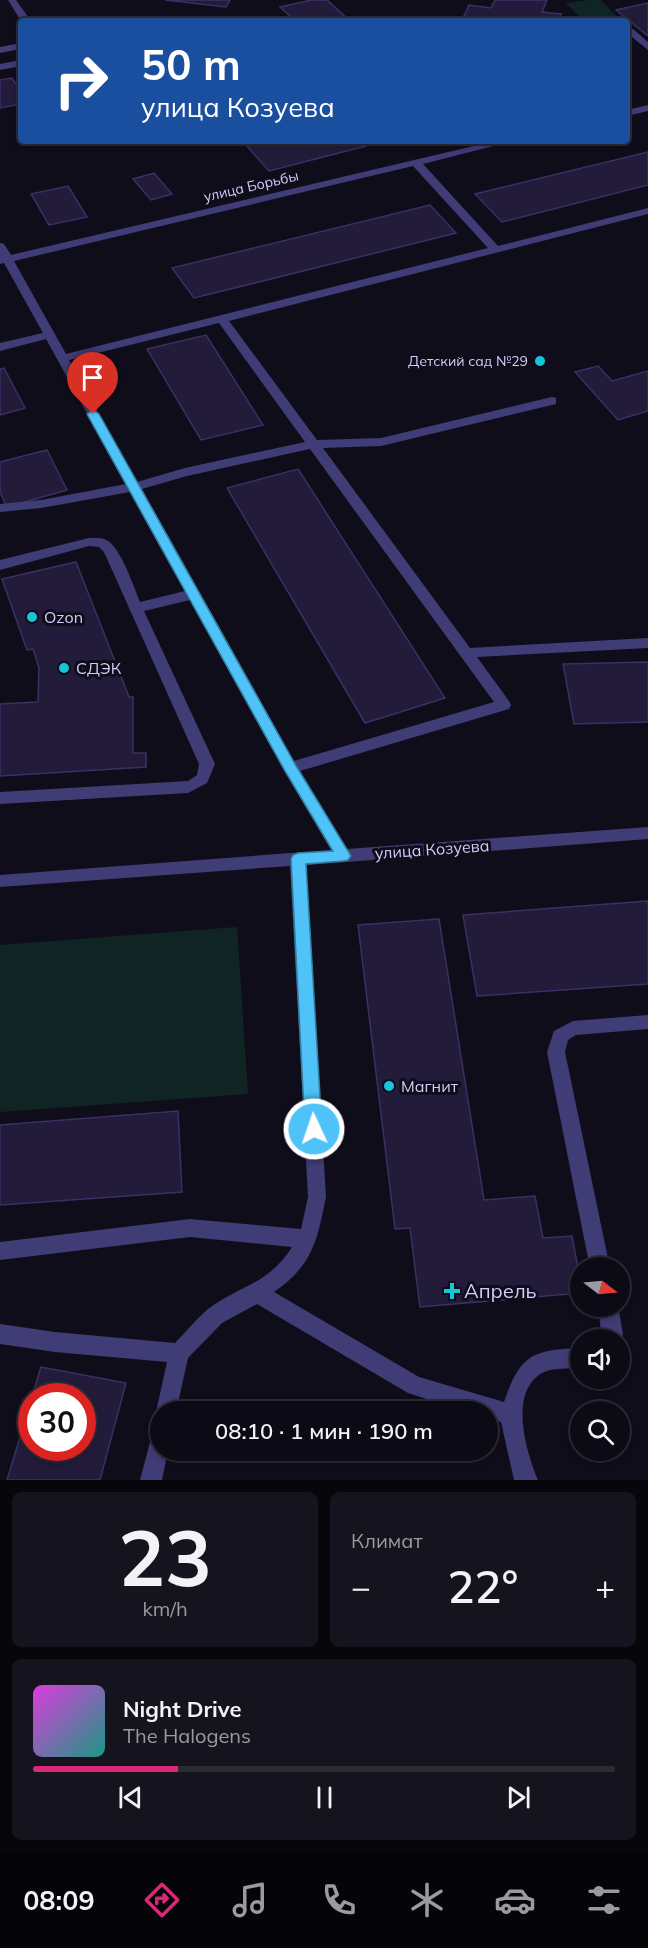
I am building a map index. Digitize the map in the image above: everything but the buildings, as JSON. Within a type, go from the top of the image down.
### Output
[{"type":"street","points":[[12,0],[24,18]]},
{"type":"street","points":[[630,31],[648,47]]},
{"type":"street","points":[[0,50],[18,47]]},
{"type":"street","points":[[0,67],[18,64]]},
{"type":"street","points":[[630,112],[648,108]]},
{"type":"street","name":"улица Борьбы","points":[[2,255],[495,144]]},
{"type":"street","points":[[416,163],[496,250]]},
{"type":"street","points":[[62,358],[648,211]]},
{"type":"street","points":[[2,255],[62,358],[290,768],[343,856]]},
{"type":"street","points":[[222,319],[504,705],[290,768]]},
{"type":"street","points":[[0,347],[49,335]]},
{"type":"street","points":[[0,508],[41,504],[134,487],[185,472],[313,444],[381,442],[552,401]]},
{"type":"street","points":[[0,565],[89,542],[103,543],[110,550],[207,764],[205,777],[199,783],[188,787],[0,798]]},
{"type":"street","points":[[136,608],[194,594]]},
{"type":"street","points":[[466,653],[648,643]]},
{"type":"street","name":"улица Козуева","points":[[0,881],[648,833]]},
{"type":"street","points":[[168,1401],[179,1353],[215,1316],[257,1293],[288,1271],[308,1239],[317,1197],[298,859]]},
{"type":"street","points":[[598,1257],[556,1052],[560,1036],[573,1028],[648,1022]]},
{"type":"street","points":[[0,1251],[190,1228],[308,1239]]},
{"type":"street","points":[[257,1293],[416,1386],[510,1414]]},
{"type":"street","points":[[0,1334],[55,1342],[179,1353]]},
{"type":"street","points":[[527,1480],[522,1474],[510,1414],[522,1379],[531,1366],[542,1362],[570,1359]]},
{"type":"street","points":[[151,1480],[155,1461]]},
{"type":"green space","points":[[601,0],[618,18],[580,18],[566,3]]},
{"type":"green space","points":[[237,927],[248,1094],[0,1112],[0,945]]},
{"type":"place","name":"Детский сад №29","points":[[540,361]]},
{"type":"place","name":"Ozon","points":[[32,617]]},
{"type":"place","name":"СДЭК","points":[[64,668]]},
{"type":"place","name":"Магнит","points":[[389,1086]]},
{"type":"place","name":"Апрель","points":[[452,1291]]},
{"type":"route","points":[[93,414],[290,768],[343,856],[298,859],[314,1129]]}]
